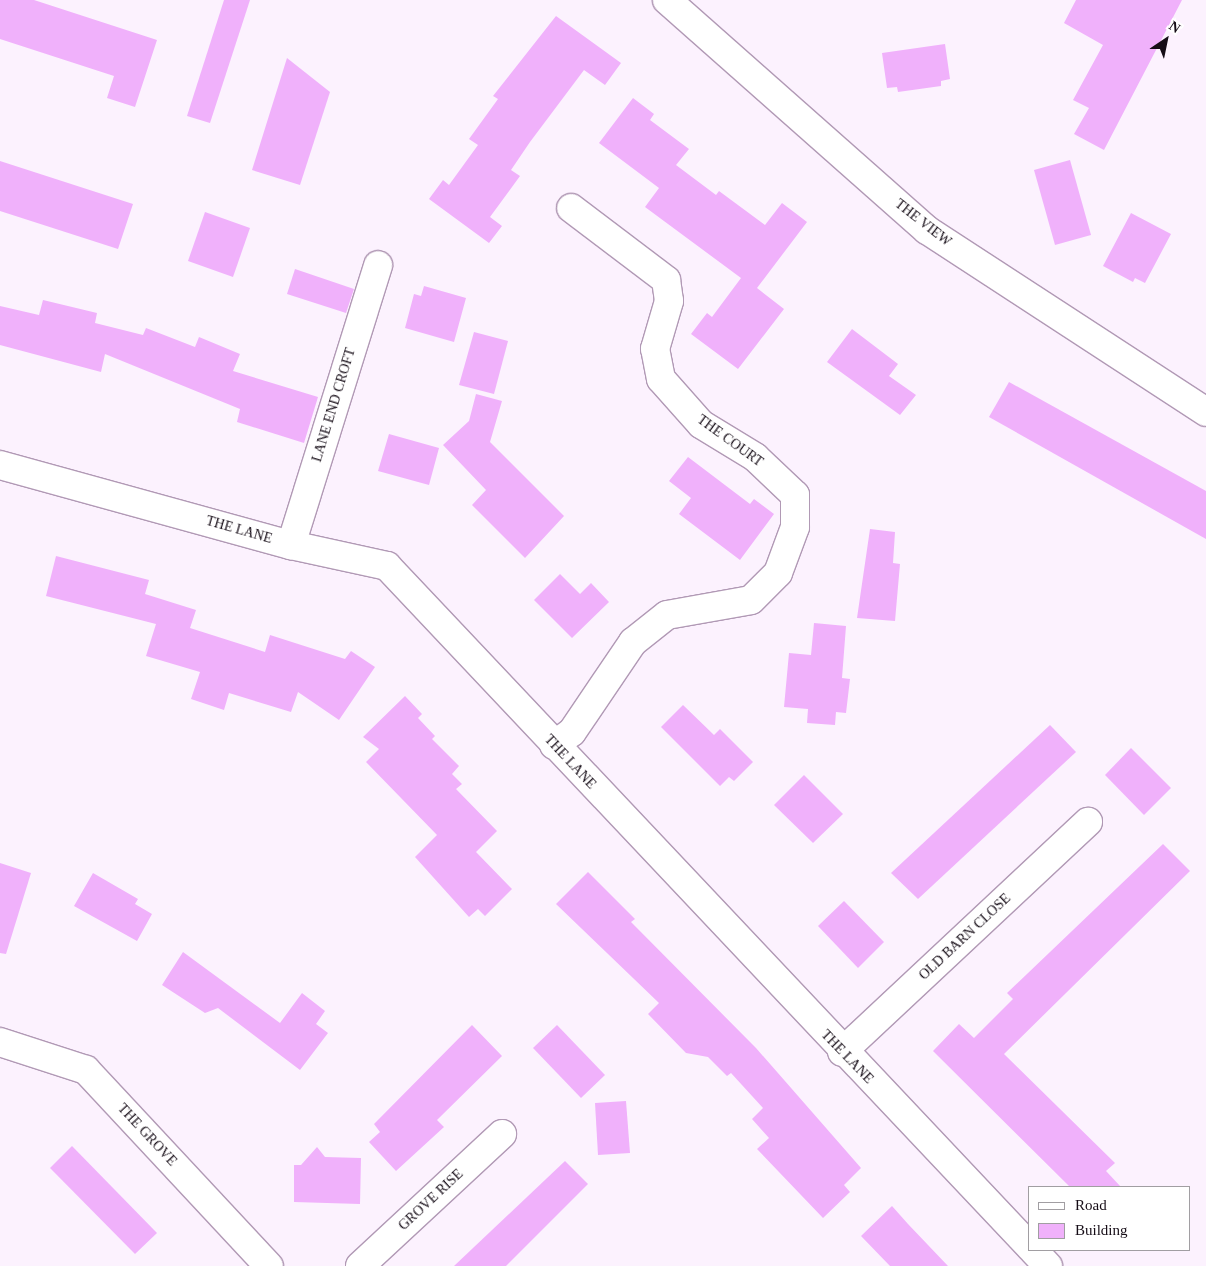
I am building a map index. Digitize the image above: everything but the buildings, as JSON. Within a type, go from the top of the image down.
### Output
[{"type":"street","name":"THE VIEW","points":[[667,0],[927,230],[1206,412]]},
{"type":"street","name":"THE COURT","points":[[554,746],[572,732],[633,642],[667,615],[751,600],[778,573],[795,527],[794,495],[755,456],[701,424],[661,379],[655,349],[669,301],[666,280],[571,208]]},
{"type":"street","name":"LANE END CROFT","points":[[291,545],[378,265]]},
{"type":"street","name":"THE LANE","points":[[0,465],[291,545],[387,566],[842,1052],[1028,1245]]},
{"type":"street","name":"OLD BARN CLOSE","points":[[842,1052],[1088,822]]},
{"type":"street","name":"THE GROVE","points":[[0,1042],[86,1070],[269,1266]]},
{"type":"street","name":"GROVE RISE","points":[[360,1266],[502,1134]]},
{"type":"street","points":[[1033,1251],[1048,1266]]}]
